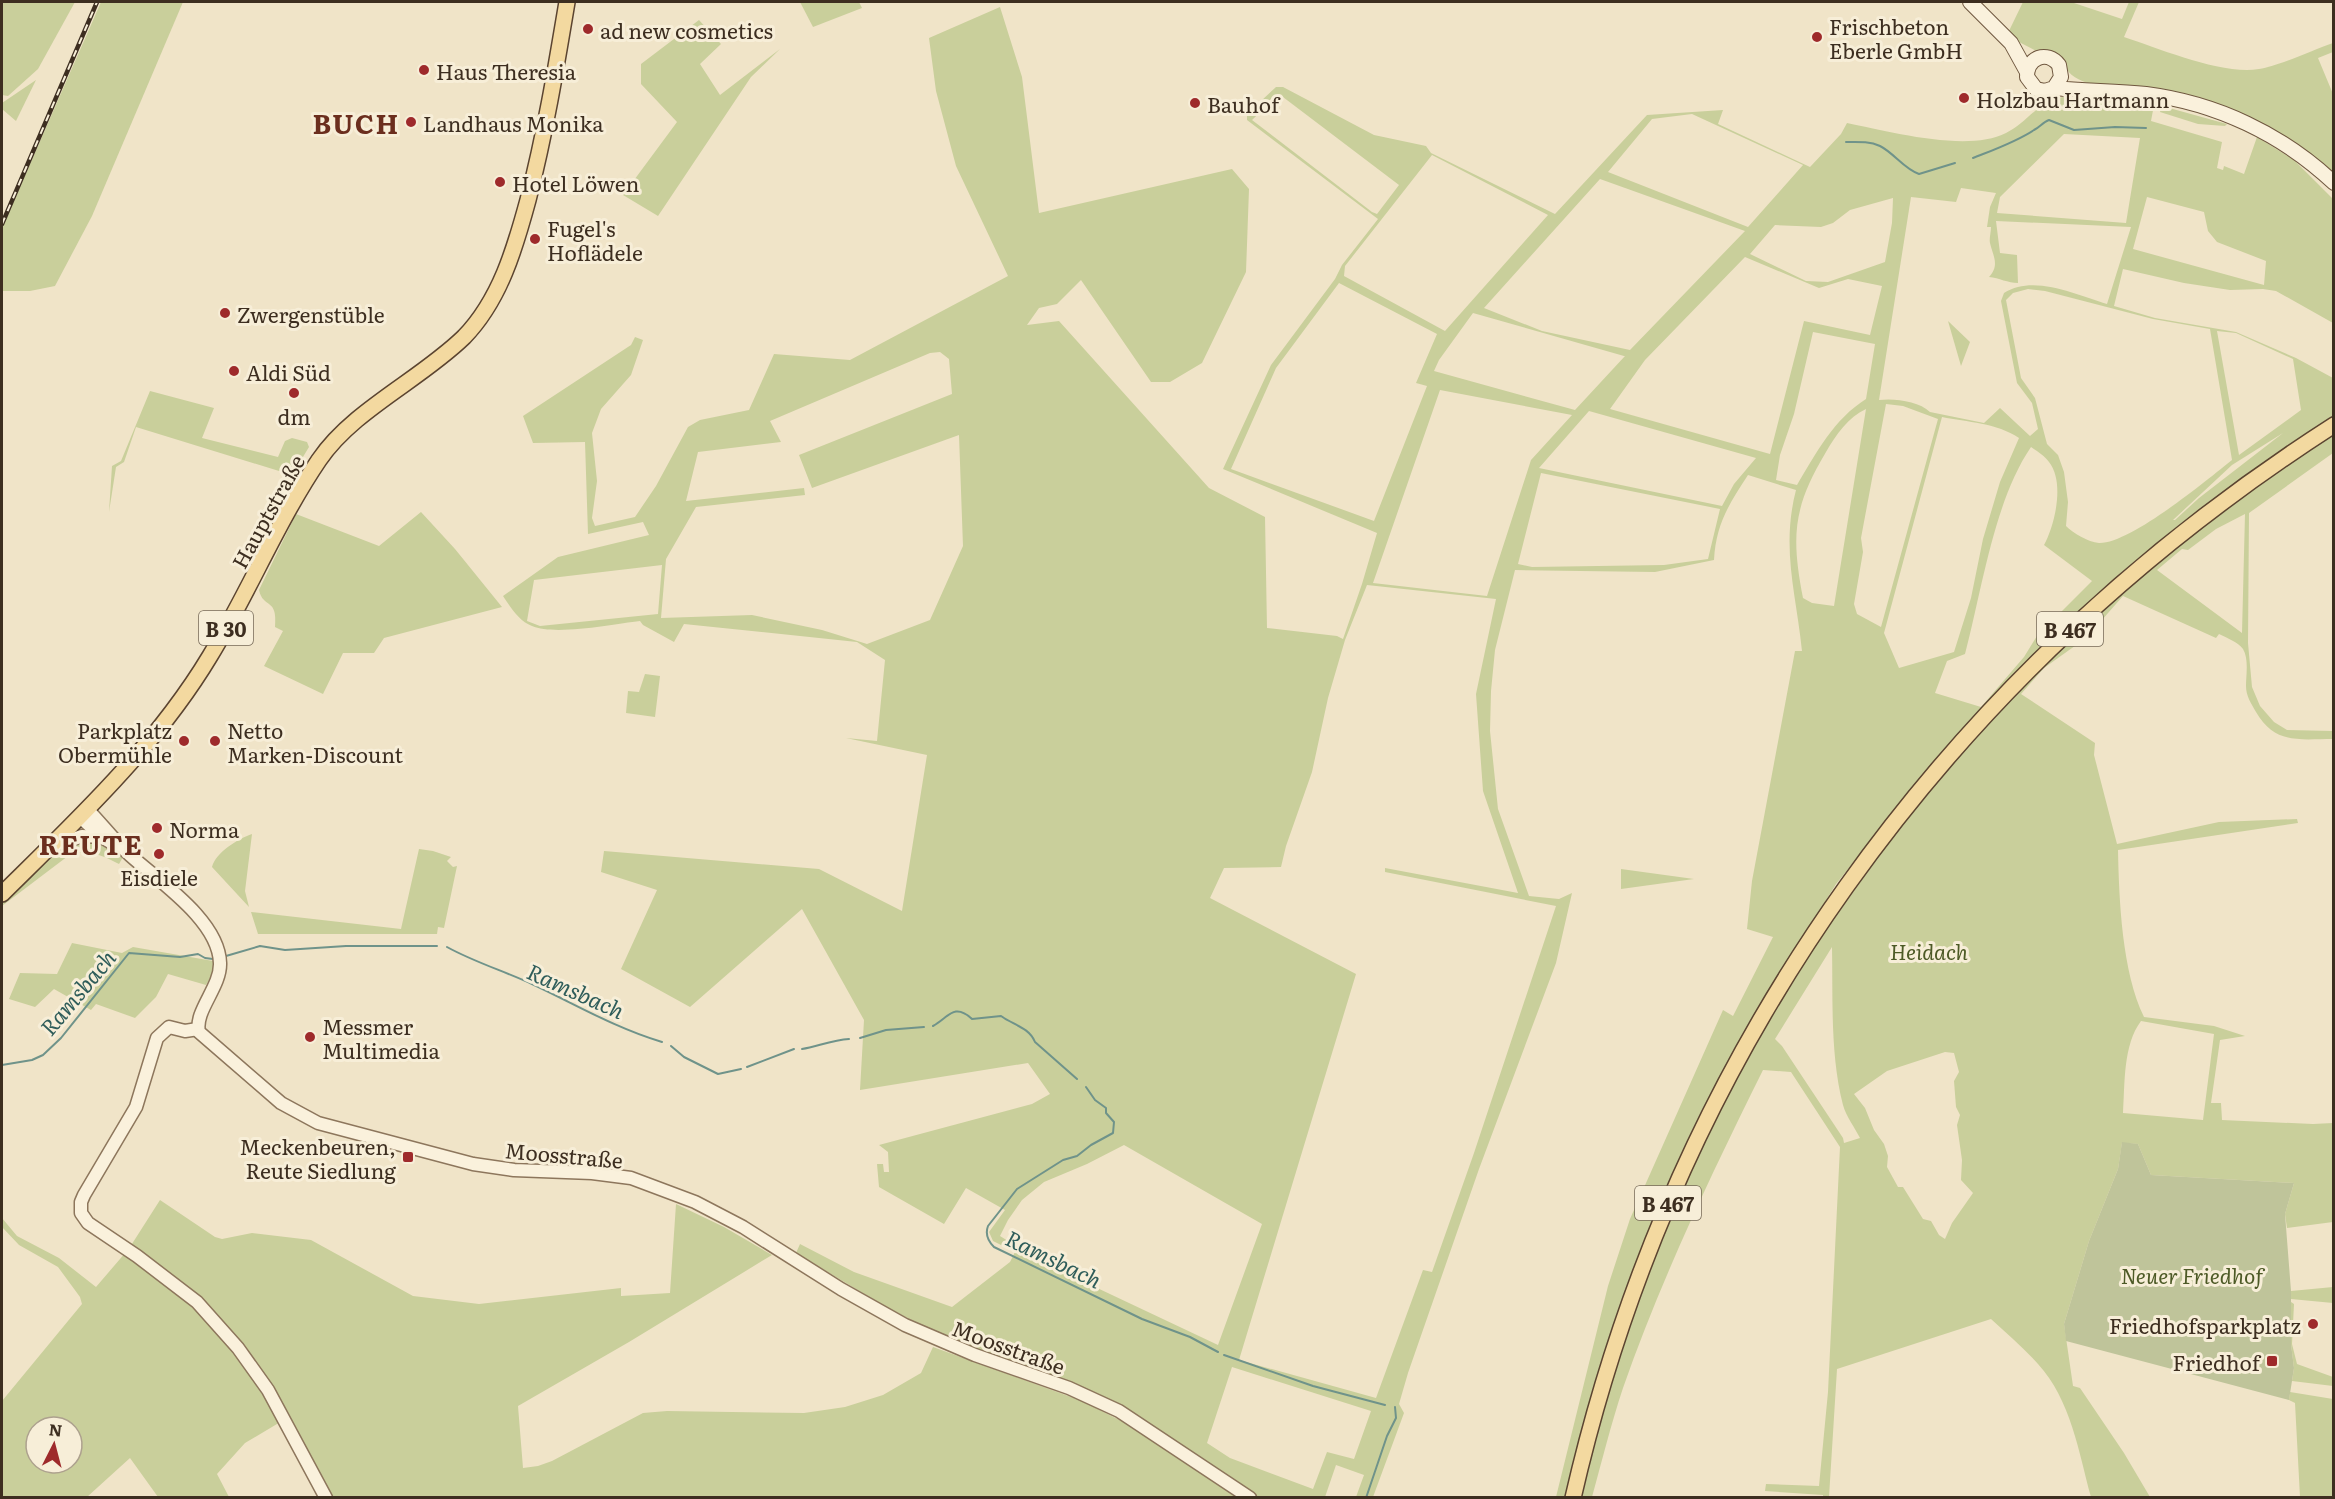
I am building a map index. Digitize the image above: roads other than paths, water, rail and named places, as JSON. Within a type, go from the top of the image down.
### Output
[{"type":"main road","name":"Hauptstraße","points":[[2,894],[83,813],[165,722],[210,657],[296,494],[330,444],[451,348],[476,323],[490,303],[513,248],[536,170],[549,111],[567,2]]},
{"type":"main road","points":[[1970,2],[2011,43],[2038,58]]},
{"type":"main road","points":[[2011,43],[2027,72],[2029,82],[2036,89],[2045,91],[2054,88],[2090,90],[2172,99],[2244,122],[2290,147],[2334,183]]},
{"type":"main road","points":[[2027,72],[2031,62],[2038,58],[2054,59],[2062,73],[2060,81],[2054,88]]},
{"type":"main road","points":[[2062,73],[2090,90]]},
{"type":"main road","name":"B 467","points":[[1573,1497],[1609,1363],[1637,1279],[1663,1215],[1702,1129],[1752,1031],[1816,930],[1851,880],[1951,753],[1992,707],[2066,632],[2202,516],[2334,425]]},
{"type":"street","points":[[83,813],[102,837],[126,852],[197,915],[214,939],[220,971],[199,1020],[198,1029],[185,1031],[169,1027],[158,1038],[136,1107],[90,1185],[80,1209],[88,1223],[170,1280],[197,1302],[227,1334],[268,1390],[327,1497]]},
{"type":"street","points":[[83,813],[108,829],[126,852]]},
{"type":"street","points":[[49,847],[81,836],[102,837]]},
{"type":"street","name":"Moosstraße","points":[[198,1029],[202,1035],[281,1103],[318,1123],[473,1164],[513,1170],[631,1178],[695,1202],[743,1227],[841,1289],[905,1325],[955,1348],[1069,1388],[1119,1411],[1250,1497]]},
{"type":"waterway","points":[[1973,158],[2020,138],[2049,120],[2074,130],[2115,127],[2146,128]]},
{"type":"waterway","points":[[1846,142],[1876,144],[1919,174],[1955,163]]},
{"type":"waterway","name":"Ramsbach","points":[[226,956],[260,946],[285,950],[346,946],[437,946]]},
{"type":"waterway","name":"Ramsbach","points":[[447,947],[532,984],[612,1023],[662,1042]]},
{"type":"waterway","name":"Ramsbach","points":[[2,1065],[32,1060],[43,1055],[61,1038],[129,953],[180,957],[198,954],[213,959]]},
{"type":"waterway","name":"Ramsbach","points":[[933,1026],[956,1012],[966,1014],[972,1019],[1001,1016],[1029,1033],[1035,1042],[1077,1079]]},
{"type":"waterway","name":"Ramsbach","points":[[860,1038],[886,1030],[924,1027]]},
{"type":"waterway","name":"Ramsbach","points":[[802,1049],[849,1039]]},
{"type":"waterway","name":"Ramsbach","points":[[671,1046],[684,1057],[718,1074],[741,1069]]},
{"type":"waterway","name":"Ramsbach","points":[[747,1067],[794,1049]]},
{"type":"waterway","name":"Ramsbach","points":[[1086,1087],[1095,1100],[1106,1108],[1106,1113],[1114,1122],[1113,1133],[1077,1156],[1063,1160],[1017,1189],[988,1226],[989,1240],[994,1247],[1142,1319],[1190,1337],[1218,1352]]},
{"type":"waterway","name":"Ramsbach","points":[[1224,1355],[1313,1386],[1385,1405]]},
{"type":"waterway","name":"Ramsbach","points":[[1366,1498],[1387,1436],[1396,1418],[1395,1407]]},
{"type":"railway","points":[[2,224],[97,2]]},
{"type":"place","name":"ad new cosmetics","points":[[588,29]]},
{"type":"place","name":"Frischbeton Eberle GmbH","points":[[1817,37]]},
{"type":"place","name":"Haus Theresia","points":[[424,70]]},
{"type":"place","name":"Holzbau Hartmann","points":[[1964,98]]},
{"type":"place","name":"Bauhof","points":[[1195,103]]},
{"type":"place","name":"Landhaus Monika","points":[[411,122]]},
{"type":"place","name":"Hotel Löwen","points":[[500,182]]},
{"type":"place","name":"Fugel's Hoflädele","points":[[535,239]]},
{"type":"place","name":"Zwergenstüble","points":[[225,313]]},
{"type":"place","name":"Aldi Süd","points":[[234,371]]},
{"type":"place","name":"dm","points":[[294,393]]},
{"type":"place","name":"Parkplatz Obermühle","points":[[184,741]]},
{"type":"place","name":"Netto Marken-Discount","points":[[215,741]]},
{"type":"place","name":"Norma","points":[[157,828]]},
{"type":"place","name":"Eisdiele","points":[[159,854]]},
{"type":"place","name":"Messmer Multimedia","points":[[310,1037]]},
{"type":"place","name":"Meckenbeuren, Reute Siedlung","points":[[408,1157]]},
{"type":"place","name":"Friedhofsparkplatz","points":[[2313,1324]]},
{"type":"place","name":"Friedhof","points":[[2272,1361]]},
{"type":"district","name":"BUCH","points":[[356,122]]},
{"type":"district","name":"REUTE","points":[[91,843]]},
{"type":"park label","name":"Heidach","points":[[1929,950]]},
{"type":"park label","name":"Neuer Friedhof","points":[[2192,1274]]}]
